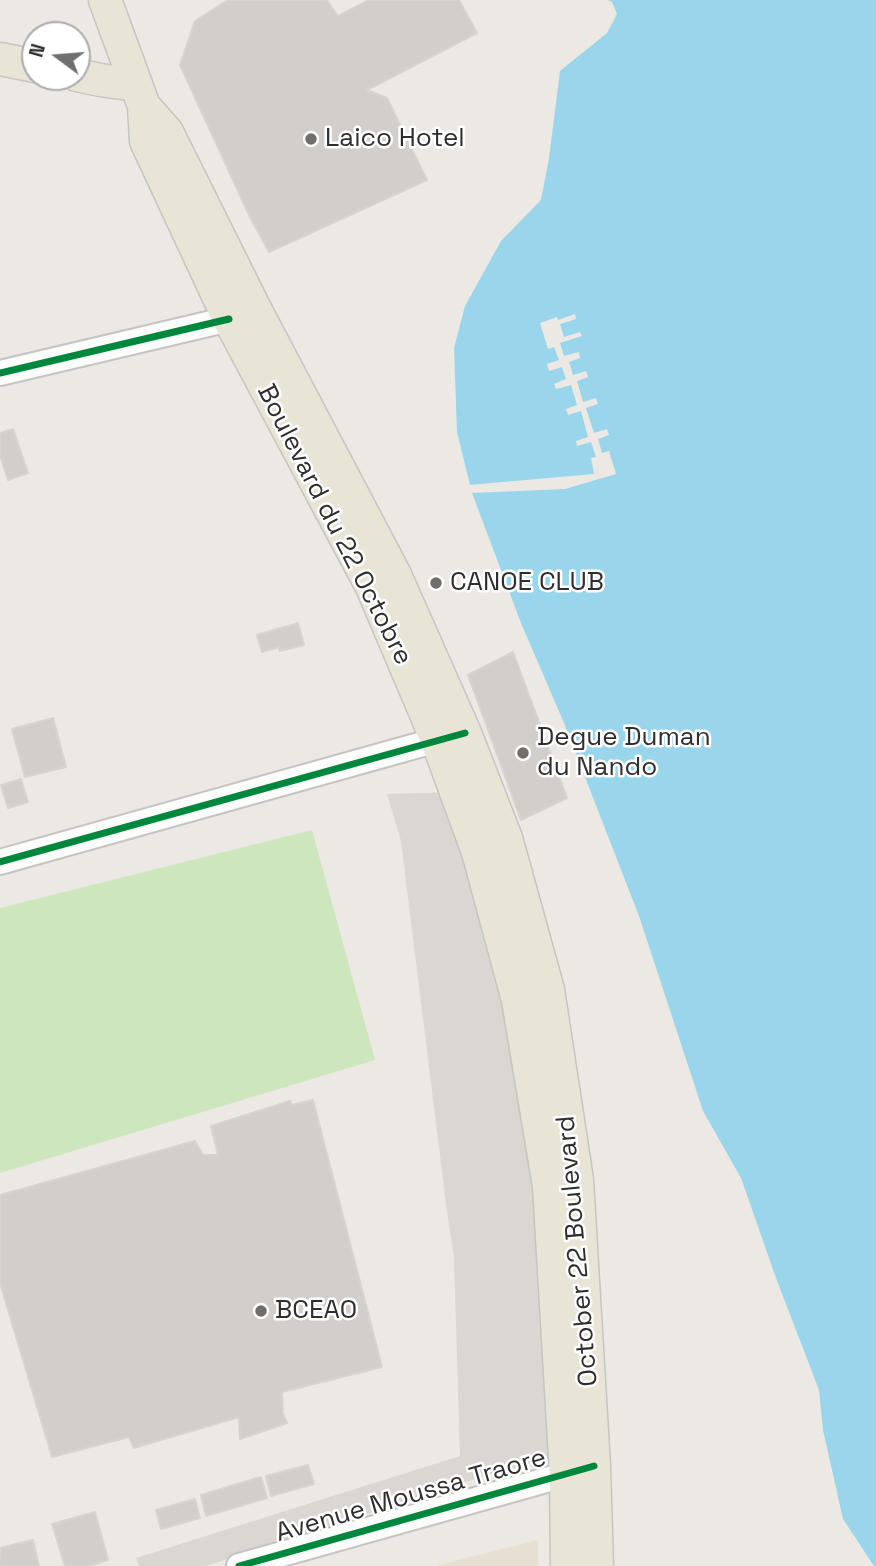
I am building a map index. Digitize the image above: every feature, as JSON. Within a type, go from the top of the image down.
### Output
[{"type":"main road","name":"Boulevard du 22 Octobre","points":[[105,0],[140,95],[146,141],[229,319],[451,736],[520,1013],[549,1186],[580,1470],[567,1566]]},
{"type":"main road","points":[[0,59],[21,63]]},
{"type":"main road","points":[[91,78],[140,95],[167,132],[255,309],[395,575],[451,736]]},
{"type":"main road","points":[[580,1470],[597,1566]]},
{"type":"street","points":[[0,373],[229,319]]},
{"type":"street","points":[[0,862],[451,736]]},
{"type":"street","name":"Avenue Moussa Traore","points":[[239,1566],[580,1470]]},
{"type":"shaded area","points":[[458,792],[541,1101],[577,1450],[472,1480],[206,1566],[139,1566],[136,1558],[460,1456],[454,1257],[401,841],[387,794]]},
{"type":"shaded area","points":[[538,1540],[538,1566],[435,1566]]},
{"type":"green space","points":[[312,830],[375,1060],[0,1173],[0,908]]},
{"type":"water","points":[[608,0],[876,0],[876,1566],[843,1519],[823,1430],[819,1390],[741,1178],[703,1111],[639,916],[564,723],[521,623],[472,493],[457,432],[454,348],[465,306],[501,241],[541,200],[560,71],[607,33],[617,14],[612,2]]},
{"type":"pier","points":[[575,314],[576,319],[560,324],[564,337],[580,332],[582,336],[560,343],[564,356],[579,352],[580,358],[569,362],[573,375],[586,371],[588,377],[577,381],[583,402],[596,398],[598,404],[586,408],[594,433],[607,429],[609,435],[598,439],[602,453],[609,451],[616,474],[565,489],[472,493],[469,485],[594,474],[591,458],[596,457],[591,442],[577,446],[576,441],[588,437],[581,411],[568,415],[566,409],[577,405],[571,385],[556,389],[554,384],[566,379],[562,367],[549,371],[547,364],[559,360],[554,347],[548,349],[540,323]]},
{"type":"building","name":"Laico Hotel","points":[[228,0],[327,0],[338,16],[369,0],[459,0],[477,33],[367,90],[387,98],[427,180],[269,252],[250,217],[180,65],[195,21]]},
{"type":"building","points":[[13,429],[28,473],[8,480],[0,455],[0,433]]},
{"type":"building","points":[[298,623],[304,645],[280,651],[279,647],[262,652],[257,635]]},
{"type":"building","points":[[513,652],[567,798],[521,820],[468,675]]},
{"type":"building","points":[[53,718],[66,767],[25,777],[12,729]]},
{"type":"building","points":[[21,779],[28,802],[8,808],[1,785]]},
{"type":"building","points":[[313,1100],[382,1367],[282,1392],[283,1414],[287,1423],[240,1439],[239,1417],[134,1448],[129,1437],[52,1457],[0,1283],[0,1195],[195,1141],[203,1155],[218,1155],[211,1126],[290,1101],[292,1105]]},
{"type":"building","points":[[308,1465],[314,1484],[271,1496],[266,1476]]},
{"type":"building","points":[[261,1477],[267,1498],[206,1516],[201,1495]]},
{"type":"building","points":[[195,1499],[200,1518],[161,1529],[156,1510]]},
{"type":"building","points":[[95,1512],[108,1560],[89,1566],[65,1566],[52,1524]]},
{"type":"building","points":[[33,1540],[39,1566],[0,1566],[0,1548]]},
{"type":"cycle path","points":[[0,373],[229,319]]},
{"type":"cycle path","points":[[0,862],[465,733]]},
{"type":"cycle path","points":[[239,1566],[594,1466]]},
{"type":"place","name":"Laico Hotel","points":[[311,139]]},
{"type":"place","name":"CANOE CLUB","points":[[436,583]]},
{"type":"place","name":"Degue Duman du Nando","points":[[523,753]]},
{"type":"place","name":"BCEAO","points":[[261,1311]]}]
